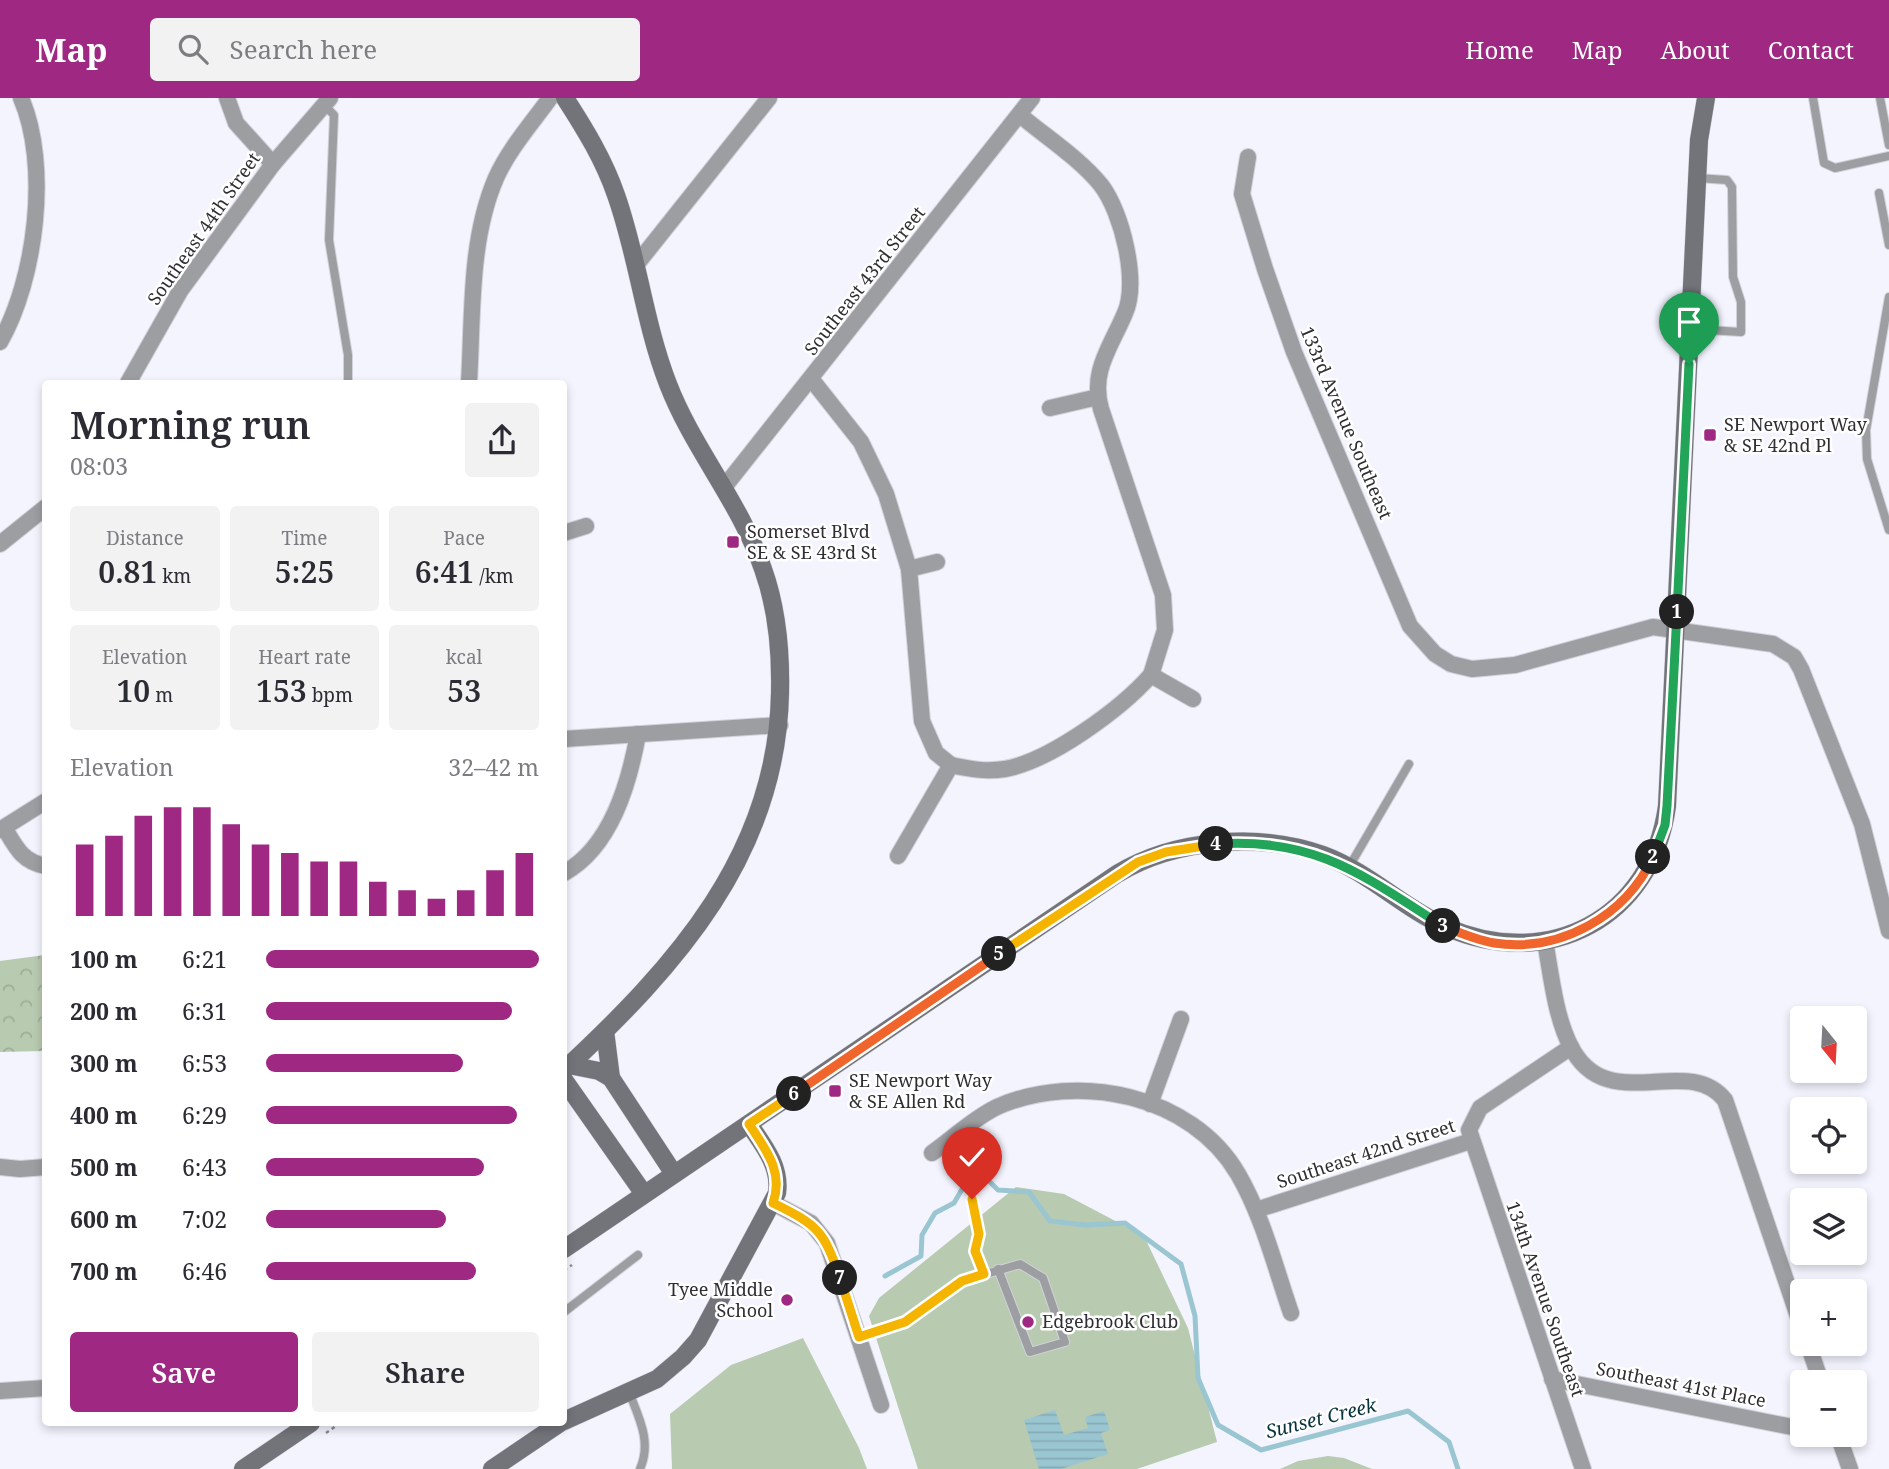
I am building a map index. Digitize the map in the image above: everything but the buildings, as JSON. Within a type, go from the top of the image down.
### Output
[{"type":"main road","points":[[565,98],[591,139],[616,193],[636,265],[649,329],[674,401],[725,486],[749,534],[771,597],[780,669],[780,725],[770,780],[755,822],[728,880],[686,943],[567,1070]]},
{"type":"main road","points":[[567,1247],[1138,862],[1196,846],[1263,844],[1322,855],[1349,867],[1443,926],[1495,943],[1545,941],[1584,930],[1608,915],[1645,875],[1658,846],[1667,806],[1697,178],[1706,98]]},
{"type":"main road","points":[[605,1031],[611,1078],[674,1174]]},
{"type":"main road","points":[[567,1072],[599,1071],[611,1078]]},
{"type":"main road","points":[[567,1075],[643,1194]]},
{"type":"main road","points":[[567,1416],[629,1392],[670,1369],[698,1340],[773,1203],[778,1184],[772,1160],[749,1124]]},
{"type":"main road","points":[[243,1469],[307,1426]]},
{"type":"main road","points":[[492,1469],[552,1426]]},
{"type":"street","points":[[0,342],[26,274],[35,188],[31,130],[21,98]]},
{"type":"street","points":[[227,98],[236,123],[273,164]]},
{"type":"street","points":[[469,380],[478,247],[489,196],[510,155],[550,98]]},
{"type":"street","points":[[636,265],[769,98]]},
{"type":"street","name":"Southeast 43rd Street","points":[[725,486],[812,380],[1032,98]]},
{"type":"street","name":"Southeast 44th Street","points":[[130,380],[180,291],[273,164],[327,102]]},
{"type":"street","points":[[812,380],[861,442],[886,494],[909,569],[922,721],[936,753],[951,765],[990,771],[1026,762],[1080,735],[1136,692],[1151,675],[1165,630],[1163,595],[1098,397],[1098,369],[1129,302],[1131,274],[1127,254],[1112,205],[1103,187],[1020,115]]},
{"type":"street","name":"133rd Avenue Southeast","points":[[1248,157],[1242,194],[1294,352],[1410,626],[1435,654],[1451,664],[1472,669],[1514,665],[1653,627],[1677,628]]},
{"type":"street","points":[[1050,408],[1098,397]]},
{"type":"street","points":[[0,544],[42,510]]},
{"type":"street","points":[[567,532],[586,526]]},
{"type":"street","points":[[909,569],[937,562]]},
{"type":"street","points":[[1677,628],[1773,644],[1794,657],[1862,824],[1889,931]]},
{"type":"street","points":[[1151,675],[1193,699]]},
{"type":"street","points":[[567,739],[780,725]]},
{"type":"street","points":[[567,871],[580,864],[594,850],[606,830],[628,779],[638,734]]},
{"type":"street","points":[[898,856],[951,765]]},
{"type":"street","points":[[42,804],[2,829],[21,856],[42,865]]},
{"type":"street","points":[[1545,941],[1563,1030],[1571,1047],[1595,1074],[1629,1085],[1686,1081],[1703,1084],[1717,1091],[1731,1114],[1790,1292]]},
{"type":"street","points":[[1150,1104],[1181,1019]]},
{"type":"street","name":"Southeast 42nd Street","points":[[1256,1210],[1471,1141],[1469,1130],[1480,1108],[1571,1047]]},
{"type":"street","points":[[932,1153],[995,1108],[1022,1098],[1087,1091],[1125,1096],[1150,1104],[1182,1119],[1222,1150],[1256,1210],[1291,1313]]},
{"type":"street","name":"134th Avenue Southeast","points":[[1471,1141],[1583,1469]]},
{"type":"street","points":[[0,1167],[20,1170],[42,1167]]},
{"type":"street","points":[[773,1203],[799,1215],[820,1232],[832,1255],[881,1405]]},
{"type":"street","name":"Southeast 41st Place","points":[[1552,1379],[1790,1428]]},
{"type":"street","points":[[0,1391],[42,1388]]},
{"type":"street","points":[[1841,1447],[1850,1469]]},
{"type":"lane","points":[[1813,98],[1824,163],[1835,168],[1889,156]]},
{"type":"lane","points":[[1880,98],[1889,145]]},
{"type":"lane","name":"Southeast 44th Street","points":[[327,102],[334,115],[330,240],[348,355],[348,380]]},
{"type":"lane","points":[[1690,329],[1741,332],[1741,302],[1733,277],[1732,187],[1727,180],[1697,178]]},
{"type":"lane","points":[[1879,193],[1889,246]]},
{"type":"lane","points":[[1889,297],[1867,430],[1867,459],[1889,530]]},
{"type":"lane","points":[[1349,867],[1409,764]]},
{"type":"lane","points":[[567,1310],[638,1255]]},
{"type":"lane","points":[[859,1337],[905,1322],[962,1281],[998,1269],[1020,1264],[1043,1278],[1065,1342],[1030,1352],[998,1269]]},
{"type":"lane","points":[[629,1392],[645,1434],[644,1458],[640,1469]]},
{"type":"path","points":[[951,1164],[972,1199],[979,1234],[975,1251],[984,1274]]},
{"type":"green space","points":[[42,955],[42,1051],[0,1052],[0,961]]},
{"type":"green space","name":"Edgebrook Club","points":[[1016,1187],[1064,1194],[1144,1236],[1188,1328],[1217,1442],[1137,1469],[918,1469],[869,1316],[879,1298]]},
{"type":"green space","points":[[803,1338],[867,1469],[672,1469],[670,1414],[731,1365]]},
{"type":"green space","points":[[1328,1456],[1344,1458],[1372,1469],[1280,1469],[1298,1461]]},
{"type":"water","points":[[1055,1410],[1064,1435],[1088,1428],[1085,1417],[1104,1411],[1110,1430],[1101,1433],[1108,1454],[1061,1469],[1039,1469],[1024,1420]]},
{"type":"waterway","name":"Sunset Creek","points":[[885,1276],[921,1256],[922,1235],[935,1213],[954,1203],[968,1179],[980,1172],[998,1190],[1029,1192],[1050,1221],[1085,1225],[1125,1223],[1181,1264],[1195,1316],[1198,1378],[1218,1425],[1261,1450],[1408,1411],[1449,1442],[1458,1469]]},
{"type":"place","name":"SE Newport Way & SE 42nd Pl","points":[[1710,435]]},
{"type":"place","name":"Somerset Blvd SE & SE 43rd St","points":[[733,542]]},
{"type":"place","name":"SE Newport Way & SE Allen Rd","points":[[835,1091]]},
{"type":"place","name":"Tyee Middle School","points":[[787,1300]]},
{"type":"place","name":"Edgebrook Club","points":[[1028,1322]]},
{"type":"route","points":[[972,1199],[979,1234],[975,1251],[984,1274],[962,1281],[905,1322],[859,1337],[832,1255],[820,1232],[799,1215],[773,1203],[778,1184],[772,1160],[749,1124],[1138,862],[1166,852],[1196,846],[1263,844],[1290,847],[1322,855],[1355,869],[1443,926],[1495,943],[1545,941],[1584,930],[1608,915],[1627,897],[1645,875],[1665,825],[1689,364]]}]
